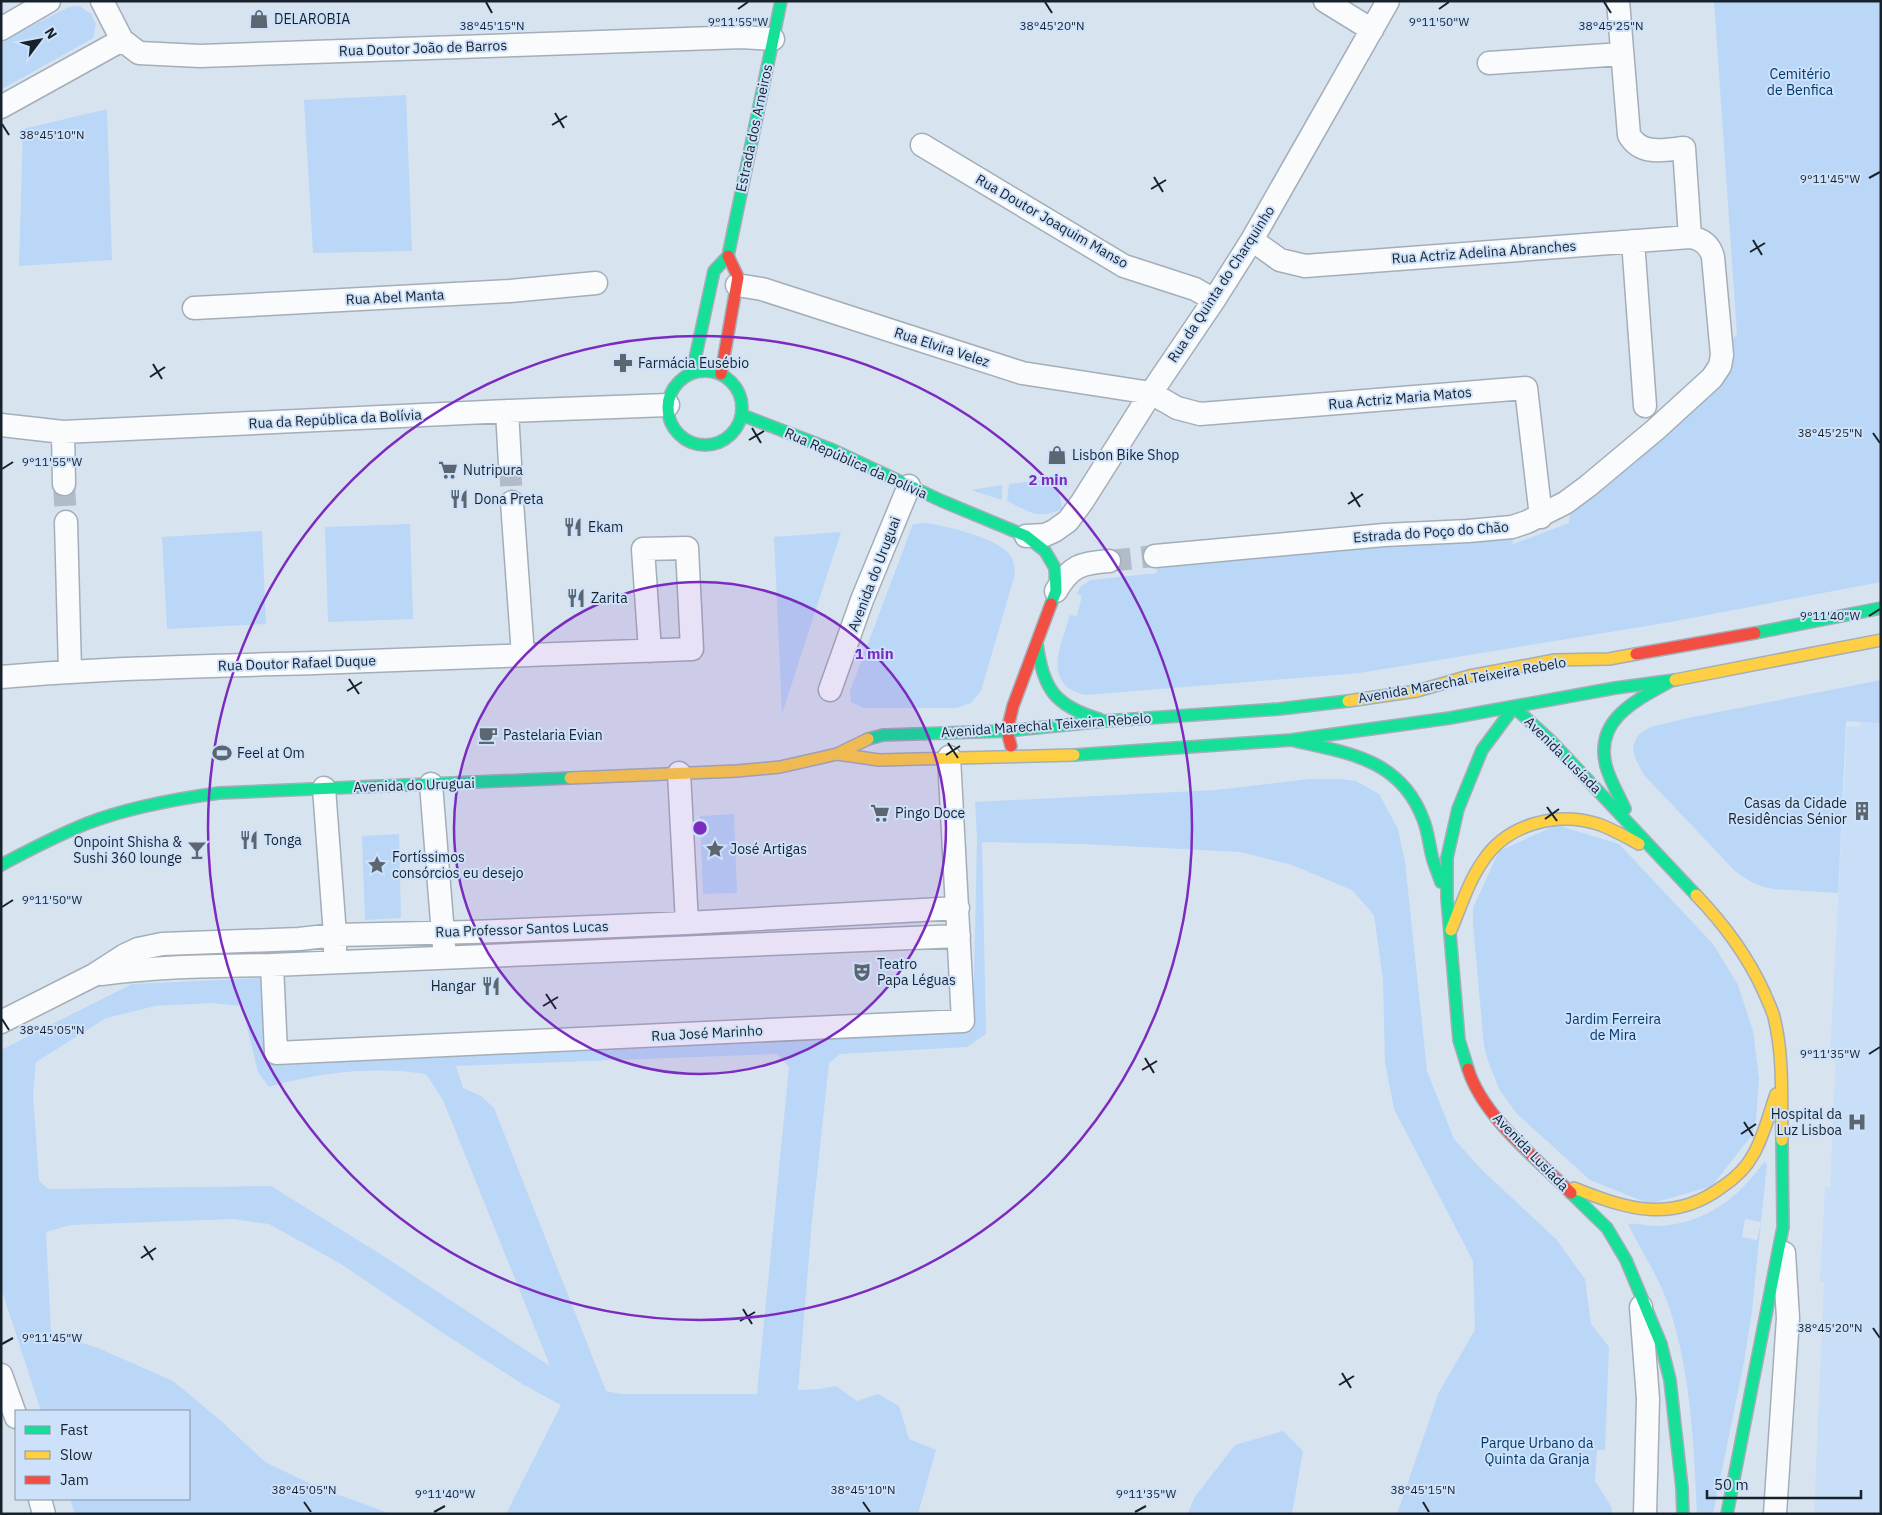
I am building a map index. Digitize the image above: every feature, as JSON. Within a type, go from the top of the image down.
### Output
[{"type":"main road","name":"Estrada dos Arneiros","points":[[692,373],[714,271],[728,256],[781,1]]},
{"type":"main road","points":[[721,374],[738,276],[728,256]]},
{"type":"main road","points":[[711,371],[721,374],[736,387],[742,405],[742,415],[739,424],[733,433],[716,444],[706,445],[691,442],[679,433],[669,416],[668,405],[671,395],[683,378],[692,373],[711,371]]},
{"type":"main road","name":"Rua República da Bolívia","points":[[742,415],[833,450],[969,513],[1026,536]]},
{"type":"main road","points":[[952,757],[995,745],[1007,731],[1013,706],[1056,591],[1057,576],[1050,558],[1038,544],[1026,536]]},
{"type":"main road","name":"Avenida Marechal Teixeira Rebelo","points":[[838,754],[870,738],[883,734],[1007,731],[1106,721],[1278,708],[1417,691],[1469,676],[1555,660],[1609,659],[1881,608]]},
{"type":"main road","name":"Avenida Marechal Teixeira Rebelo","points":[[838,754],[879,760],[1027,756],[1291,740],[1450,718],[1615,688],[1672,682],[1881,640]]},
{"type":"main road","points":[[1037,644],[1042,675],[1056,698],[1069,709],[1106,721]]},
{"type":"main road","points":[[1572,672],[1609,659]]},
{"type":"main road","points":[[1634,829],[1607,769],[1604,748],[1606,736],[1611,724],[1624,708],[1672,682]]},
{"type":"main road","points":[[1495,698],[1514,707],[1535,689]]},
{"type":"main road","points":[[1417,691],[1465,691]]},
{"type":"main road","name":"Avenida Lusíada","points":[[1683,1514],[1682,1488],[1670,1380],[1661,1344],[1626,1260],[1607,1228],[1502,1126],[1473,1085],[1459,1040],[1447,898],[1447,858],[1458,809],[1482,750],[1514,707],[1552,742],[1719,918],[1740,947],[1774,1015],[1780,1048],[1783,1227],[1727,1514]]},
{"type":"main road","points":[[1007,731],[1011,746],[1017,752],[1027,756]]},
{"type":"main road","points":[[1291,740],[1375,762],[1395,775],[1407,788],[1423,817],[1432,859],[1447,898]]},
{"type":"main road","name":"Avenida do Uruguai","points":[[1,865],[87,824],[124,811],[160,802],[219,793],[780,767],[838,754]]},
{"type":"main road","points":[[1450,933],[1483,859],[1499,842],[1521,827],[1534,822],[1568,819],[1591,822],[1610,828],[1660,856]]},
{"type":"main road","points":[[1561,1183],[1602,1200],[1631,1208],[1658,1211],[1682,1208],[1699,1201],[1725,1185],[1753,1155],[1781,1079]]},
{"type":"street","points":[[1,29],[50,1]]},
{"type":"street","points":[[1,107],[122,40],[102,1]]},
{"type":"street","points":[[1325,1],[1372,30]]},
{"type":"street","name":"Rua da Quinta do Charquinho","points":[[1026,536],[1045,535],[1068,521],[1082,502],[1150,393],[1214,300],[1252,240],[1388,1]]},
{"type":"street","points":[[1618,1],[1628,129],[1633,141],[1638,146],[1651,151],[1684,148],[1690,237]]},
{"type":"street","name":"Rua Doutor João de Barros","points":[[122,40],[139,53],[200,56],[742,37],[773,40]]},
{"type":"street","points":[[1489,63],[1622,54]]},
{"type":"street","name":"Rua Doutor Joaquim Manso","points":[[922,145],[1124,266],[1195,289],[1214,300]]},
{"type":"street","name":"Rua Actriz Adelina Abranches","points":[[1252,240],[1280,260],[1305,266],[1690,237]]},
{"type":"street","name":"Estrada do Poço do Chão","points":[[1155,556],[1375,536],[1512,526],[1541,517],[1566,503],[1655,430],[1716,372],[1722,355],[1713,257],[1712,252],[1704,241],[1690,237]]},
{"type":"street","points":[[1633,241],[1644,406]]},
{"type":"street","name":"Rua Abel Manta","points":[[194,308],[510,291],[596,283]]},
{"type":"street","name":"Rua Elvira Velez","points":[[737,285],[762,289],[1022,373],[1150,393]]},
{"type":"street","name":"Rua Actriz Maria Matos","points":[[1150,393],[1177,408],[1200,414],[1526,388],[1541,517]]},
{"type":"street","name":"Rua da República da Bolívia","points":[[1,425],[63,432],[668,405]]},
{"type":"street","points":[[507,411],[510,464]]},
{"type":"street","points":[[63,432],[64,484]]},
{"type":"street","name":"Avenida do Uruguai","points":[[830,690],[862,600],[909,486]]},
{"type":"street","points":[[512,502],[523,655]]},
{"type":"street","points":[[66,522],[70,671]]},
{"type":"street","name":"Rua Doutor Rafael Duque","points":[[1,677],[70,671],[650,651],[692,649],[687,548],[643,549],[650,651]]},
{"type":"street","points":[[1056,591],[1064,577],[1072,569],[1088,563],[1109,561]]},
{"type":"street","name":"Rua José Marinho","points":[[272,965],[276,1053],[963,1021],[952,757]]},
{"type":"street","points":[[679,773],[687,923]]},
{"type":"street","points":[[431,784],[445,958]]},
{"type":"street","points":[[324,788],[335,935],[334,962]]},
{"type":"street","name":"Rua Professor Santos Lucas","points":[[1,1022],[94,975],[138,948],[162,944],[299,939],[335,935],[687,923],[958,908]]},
{"type":"street","name":"Rua Professor Santos Lucas","points":[[94,975],[142,968],[177,966],[272,965],[959,936]]},
{"type":"street","points":[[1775,1514],[1788,1318],[1783,1227]]},
{"type":"street","points":[[1640,1293],[1648,1399],[1645,1514]]},
{"type":"street","points":[[1,1376],[15,1414]]},
{"type":"street","points":[[40,1500],[44,1514]]},
{"type":"shaded area","name":"Hospital da Luz Lisboa","points":[[1881,693],[1881,1514],[1814,1514],[1824,1282],[1820,1282],[1825,1187],[1830,1187],[1836,1057],[1830,1057],[1847,726],[1860,727],[1862,714]]},
{"type":"green space","name":"Cemitério de Benfica","points":[[1714,1],[1881,1],[1881,582],[1665,623],[1359,673],[1085,695],[1071,690],[1063,682],[1059,673],[1059,651],[1070,615],[1077,616],[1082,596],[1077,594],[1080,587],[1091,580],[1157,573],[1156,564],[1512,536],[1513,544],[1569,523],[1570,514],[1607,483],[1730,340],[1737,335]]},
{"type":"green space","points":[[80,6],[91,14],[96,24],[93,38],[4,88],[1,87],[1,41],[69,7]]},
{"type":"green space","points":[[406,95],[412,251],[313,253],[304,100]]},
{"type":"green space","points":[[107,109],[112,260],[19,266],[23,129]]},
{"type":"green space","points":[[1057,478],[1062,509],[1047,514],[1040,514],[1028,511],[1007,501],[1009,484]]},
{"type":"green space","points":[[1002,485],[1002,500],[971,490]]},
{"type":"green space","points":[[927,523],[974,534],[986,539],[1006,551],[1013,560],[1015,574],[981,691],[971,703],[956,708],[864,708],[851,702],[850,691],[913,524]]},
{"type":"green space","points":[[410,524],[413,619],[328,622],[325,527]]},
{"type":"green space","points":[[262,531],[266,624],[167,629],[162,537]]},
{"type":"green space","points":[[841,532],[782,714],[774,537]]},
{"type":"green space","points":[[1881,680],[1881,723],[1846,721],[1838,893],[1767,888],[1743,877],[1734,870],[1644,775],[1635,758],[1633,746],[1638,735],[1650,727]]},
{"type":"green space","name":"Parque Urbano da Quinta da Granja","points":[[1310,779],[1356,781],[1379,794],[1398,829],[1405,862],[1427,1071],[1454,1139],[1481,1169],[1556,1239],[1585,1279],[1591,1324],[1609,1347],[1605,1450],[1597,1450],[1595,1481],[1612,1508],[1612,1514],[1397,1514],[1439,1392],[1475,1330],[1473,1261],[1394,1109],[1385,1062],[1383,980],[1374,915],[1352,890],[1292,865],[1241,852],[1084,844],[982,842],[986,1034],[967,1047],[840,1054],[829,1063],[812,1221],[798,1390],[836,1386],[857,1401],[878,1394],[899,1406],[909,1439],[936,1450],[918,1514],[506,1514],[561,1405],[524,1385],[341,1264],[269,1224],[233,1219],[70,1225],[46,1232],[51,1333],[98,1348],[173,1381],[220,1420],[265,1462],[317,1487],[391,1514],[75,1514],[70,1500],[190,1500],[190,1410],[41,1410],[1,1288],[1,1050],[132,984],[262,978],[270,1064],[973,1031],[977,837],[975,802],[1216,790]],"holes":[[[212,1003],[242,1006],[258,1072],[269,1087],[327,1074],[347,1072],[387,1071],[426,1074],[443,1100],[550,1366],[385,1257],[271,1186],[48,1189],[39,1181],[33,1094],[36,1062],[106,1018],[155,1006]],[[777,1054],[789,1067],[757,1394],[620,1394],[606,1391],[494,1108],[481,1096],[463,1088],[456,1066]]]},
{"type":"green space","points":[[734,814],[737,893],[703,894],[700,816]]},
{"type":"green space","name":"Jardim Ferreira de Mira","points":[[1557,825],[1619,844],[1713,944],[1738,985],[1753,1031],[1759,1079],[1756,1119],[1752,1135],[1712,1186],[1650,1204],[1590,1180],[1517,1114],[1499,1089],[1484,1046],[1473,908],[1499,851]]},
{"type":"green space","points":[[399,834],[401,918],[365,920],[362,836]]},
{"type":"green space","points":[[1764,1162],[1767,1164],[1752,1311],[1744,1362],[1713,1514],[1697,1514],[1690,1411],[1683,1360],[1666,1298],[1628,1224],[1655,1226],[1676,1224],[1706,1214],[1731,1198]],"holes":[[[1745,1219],[1761,1222],[1757,1240],[1742,1237]]]},
{"type":"green space","points":[[1283,1431],[1303,1451],[1292,1514],[1188,1514],[1194,1498],[1235,1445]]},
{"type":"tunnel","points":[[510,464],[512,502]]},
{"type":"tunnel","points":[[64,484],[66,522]]},
{"type":"tunnel","points":[[1109,561],[1155,556]]},
{"type":"traffic: fast","points":[[692,373],[714,271],[728,256],[781,1]]},
{"type":"traffic: fast","points":[[705,371],[719,374],[731,382],[739,394],[742,408],[739,422],[731,434],[719,442],[705,445],[691,442],[679,434],[671,422],[668,408],[671,394],[679,382],[691,374],[705,371]]},
{"type":"traffic: fast","points":[[742,415],[833,450],[942,501],[1026,536],[1045,551],[1055,568],[1056,591],[1051,604]]},
{"type":"traffic: fast","points":[[1755,633],[1881,608]]},
{"type":"traffic: fast","points":[[1037,644],[1043,673],[1054,694],[1072,708],[1099,719]]},
{"type":"traffic: fast","points":[[1074,755],[1291,740],[1450,718],[1615,688],[1675,680]]},
{"type":"traffic: fast","points":[[1625,809],[1606,766],[1604,750],[1606,736],[1612,723],[1621,713],[1632,704],[1671,681]]},
{"type":"traffic: fast","points":[[868,739],[883,735],[1007,731],[1105,721],[1279,709],[1348,701]]},
{"type":"traffic: fast","points":[[1468,1069],[1459,1040],[1447,898],[1447,858],[1458,809],[1482,750],[1514,707],[1552,742],[1696,895]]},
{"type":"traffic: fast","points":[[1291,740],[1332,749],[1369,761],[1401,783],[1413,799],[1423,819],[1441,882]]},
{"type":"traffic: fast","points":[[1,865],[33,848],[104,817],[153,804],[202,795],[570,778]]},
{"type":"traffic: fast","points":[[1727,1514],[1783,1227],[1782,1140]]},
{"type":"traffic: fast","points":[[1571,1193],[1607,1228],[1626,1260],[1661,1344],[1670,1380],[1682,1488],[1683,1514]]},
{"type":"traffic: slow","points":[[1675,680],[1881,640]]},
{"type":"traffic: slow","points":[[1348,701],[1417,691],[1469,676],[1555,660],[1609,659],[1636,654]]},
{"type":"traffic: slow","points":[[570,778],[737,771],[780,767],[837,754],[868,739]]},
{"type":"traffic: slow","points":[[837,754],[879,760],[1074,755]]},
{"type":"traffic: slow","points":[[1451,930],[1469,886],[1483,861],[1493,848],[1519,830],[1550,820],[1582,820],[1603,826],[1639,844]]},
{"type":"traffic: slow","points":[[1696,895],[1716,917],[1742,953],[1757,978],[1773,1014],[1781,1063],[1782,1140]]},
{"type":"traffic: slow","points":[[1574,1188],[1612,1202],[1630,1207],[1649,1209],[1685,1206],[1703,1199],[1731,1180],[1750,1160],[1763,1133],[1776,1094]]},
{"type":"traffic: jam","points":[[721,374],[738,277],[728,256]]},
{"type":"traffic: jam","points":[[1011,746],[1007,731],[1013,706],[1051,604]]},
{"type":"traffic: jam","points":[[1636,654],[1755,633]]},
{"type":"traffic: jam","points":[[1468,1069],[1475,1087],[1498,1120],[1571,1193]]},
{"type":"place","name":"DELAROBIA","points":[[259,19]]},
{"type":"place","name":"Farmácia Eusébio","points":[[623,363]]},
{"type":"place","name":"Lisbon Bike Shop","points":[[1057,455]]},
{"type":"place","name":"Nutripura","points":[[448,470]]},
{"type":"place","name":"Dona Preta","points":[[459,499]]},
{"type":"place","name":"Ekam","points":[[573,527]]},
{"type":"place","name":"Zarita","points":[[576,598]]},
{"type":"place","name":"Pastelaria Evian","points":[[488,735]]},
{"type":"place","name":"Feel at Om","points":[[222,753]]},
{"type":"place","name":"Casas da Cidade Residências Sénior","points":[[1862,811]]},
{"type":"place","name":"Pingo Doce","points":[[880,813]]},
{"type":"place","name":"Tonga","points":[[249,840]]},
{"type":"place","name":"José Artigas","points":[[715,849]]},
{"type":"place","name":"Onpoint Shisha & Sushi 360 lounge","points":[[197,850]]},
{"type":"place","name":"Fortíssimos consórcios eu desejo","points":[[377,865]]},
{"type":"place","name":"Teatro Papa Léguas","points":[[862,972]]},
{"type":"place","name":"Hangar","points":[[491,986]]},
{"type":"place","name":"Hospital da Luz Lisboa","points":[[1857,1122]]}]
